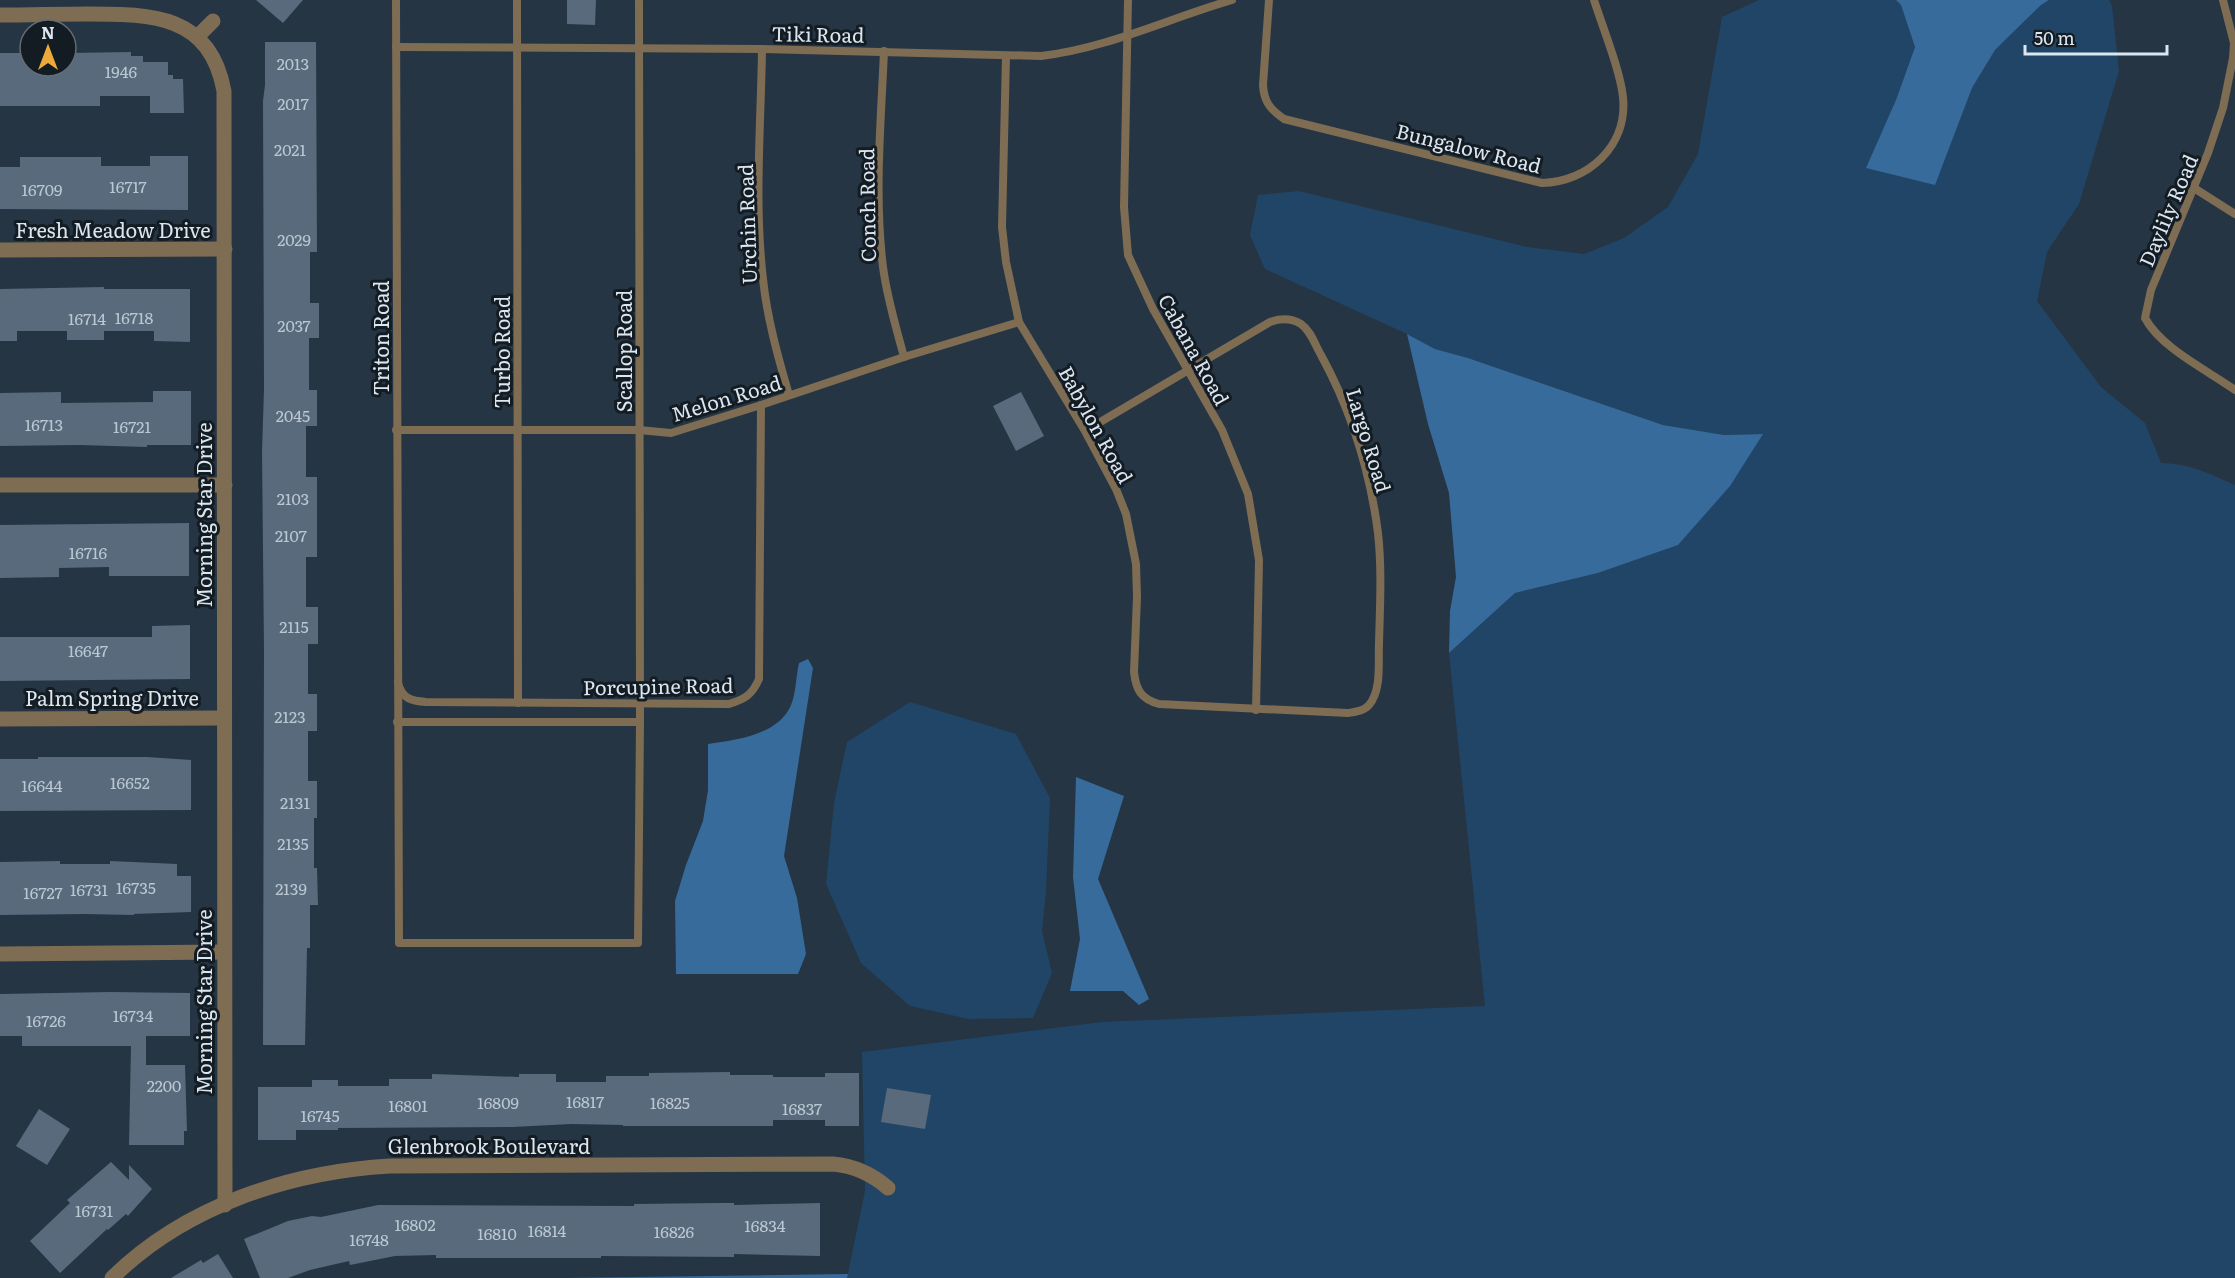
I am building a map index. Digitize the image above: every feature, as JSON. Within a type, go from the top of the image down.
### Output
[{"type":"street","name":"Morning Star Drive","points":[[0,15],[132,14],[168,20],[198,37],[216,61],[224,91],[225,1205]]},
{"type":"street","points":[[198,37],[213,21]]},
{"type":"street","name":"Fresh Meadow Drive","points":[[0,250],[225,249]]},
{"type":"street","points":[[0,485],[225,484]]},
{"type":"street","name":"Palm Spring Drive","points":[[0,719],[224,718]]},
{"type":"street","points":[[0,954],[224,952]]},
{"type":"street","name":"Glenbrook Boulevard","points":[[112,1278],[161,1239],[225,1205],[258,1191],[302,1178],[345,1170],[390,1166],[833,1164],[858,1169],[879,1180],[888,1188]]},
{"type":"lane","name":"Triton Road","points":[[396,0],[397,722]]},
{"type":"lane","name":"Turbo Road","points":[[517,0],[518,703]]},
{"type":"lane","name":"Scallop Road","points":[[397,722],[399,943],[638,943],[639,0]]},
{"type":"lane","name":"Cabana Road","points":[[1128,0],[1124,207],[1128,255],[1139,283],[1222,430],[1248,494],[1259,561],[1256,710]]},
{"type":"lane","name":"Tiki Road","points":[[396,47],[762,49],[1006,56],[1064,53],[1127,37],[1232,0]]},
{"type":"lane","name":"Bungalow Road","points":[[1269,0],[1264,97],[1270,110],[1284,119],[1542,183],[1570,180],[1587,171],[1602,159],[1613,144],[1620,128],[1624,111],[1621,86],[1594,0]]},
{"type":"lane","name":"Daylily Road","points":[[2223,0],[2234,39],[2233,58],[2223,108],[2194,188],[2151,290],[2145,318],[2152,330],[2163,341],[2235,390]]},
{"type":"lane","name":"Urchin Road","points":[[762,49],[758,223],[765,291],[773,337],[789,395]]},
{"type":"lane","name":"Conch Road","points":[[884,51],[880,174],[881,245],[890,303],[904,357]]},
{"type":"lane","name":"Babylon Road","points":[[1006,56],[1002,227],[1006,262],[1019,322],[1085,431],[1116,489],[1126,514],[1136,564],[1135,684],[1140,695],[1147,701],[1159,704],[1256,710]]},
{"type":"lane","points":[[2194,188],[2235,214]]},
{"type":"lane","name":"Largo Road","points":[[1085,431],[1270,322],[1279,319],[1291,320],[1301,324],[1308,331],[1334,380],[1355,430],[1371,491],[1378,533],[1381,578],[1377,684],[1368,706],[1358,712],[1256,710]]},
{"type":"lane","name":"Melon Road","points":[[396,430],[639,430],[671,433],[1019,322]]},
{"type":"lane","name":"Porcupine Road","points":[[397,676],[405,698],[414,702],[729,704],[745,699],[754,690],[759,679],[761,405]]},
{"type":"lane","points":[[397,722],[640,722]]},
{"type":"shaded area","points":[[1759,0],[1896,0],[1901,5],[1915,47],[1896,100],[1934,185],[1972,88],[1995,50],[2049,0],[2109,0],[2112,6],[2119,71],[2079,204],[2047,252],[2037,301],[2101,387],[2145,423],[2161,463],[2190,467],[2235,485],[2235,1278],[847,1278],[865,1191],[862,1052],[1102,1022],[1485,1006],[1449,653],[1515,593],[1598,573],[1678,545],[1762,434],[1724,435],[1663,425],[1468,358],[1435,349],[1265,269],[1250,235],[1258,195],[1299,191],[1527,247],[1584,254],[1624,238],[1668,207],[1698,154],[1722,17]]},
{"type":"shaded area","points":[[1896,0],[2049,0],[1995,50],[1972,88],[1935,185],[1866,168],[1896,100],[1915,47],[1901,5]]},
{"type":"shaded area","points":[[1407,334],[1435,349],[1468,358],[1663,425],[1724,435],[1763,434],[1730,486],[1678,545],[1598,573],[1515,593],[1449,653],[1450,611],[1456,577],[1449,493],[1428,424]]},
{"type":"shaded area","points":[[808,659],[813,668],[784,856],[797,898],[806,954],[798,974],[676,974],[675,901],[703,821],[708,790],[708,744],[743,738],[777,723],[791,705],[799,663]]},
{"type":"shaded area","points":[[910,702],[1016,734],[1050,798],[1042,931],[1052,973],[1033,1018],[969,1019],[910,1006],[861,963],[826,884],[834,803],[847,742]]},
{"type":"shaded area","points":[[1076,777],[1124,796],[1098,879],[1149,999],[1139,1005],[1123,991],[1070,991],[1080,939],[1073,877]]},
{"type":"shaded area","points":[[848,1274],[847,1278],[564,1278]]},
{"type":"building","points":[[256,0],[303,0],[283,23]]},
{"type":"building","points":[[567,0],[596,0],[595,25],[567,24]]},
{"type":"building","points":[[265,42],[316,42],[317,252],[310,252],[310,303],[319,303],[319,338],[309,338],[309,390],[317,390],[317,426],[306,426],[306,477],[317,477],[317,557],[306,557],[306,607],[318,607],[318,644],[308,644],[308,694],[317,694],[317,731],[308,731],[308,781],[317,781],[314,868],[317,868],[318,905],[310,905],[305,1045],[263,1045],[262,452]]},
{"type":"building","points":[[131,52],[131,56],[143,56],[143,62],[168,62],[168,75],[173,75],[173,79],[183,79],[184,113],[150,113],[150,96],[100,96],[100,106],[0,106],[0,53],[18,53],[18,78],[78,78],[78,53]]},
{"type":"building","points":[[150,156],[188,156],[188,210],[0,209],[0,167],[20,167],[20,157],[101,157],[101,166],[150,166]]},
{"type":"building","points":[[104,287],[104,289],[190,289],[190,342],[154,341],[154,331],[104,331],[104,340],[67,340],[67,331],[17,331],[17,341],[0,341],[0,289]]},
{"type":"building","points":[[153,391],[191,391],[191,445],[0,446],[0,393],[61,392],[61,403],[153,402]]},
{"type":"building","points":[[1021,392],[1044,436],[1016,451],[993,406]]},
{"type":"building","points":[[189,523],[189,576],[109,576],[109,567],[59,568],[59,577],[0,578],[0,525]]},
{"type":"building","points":[[190,625],[190,679],[0,681],[0,637],[152,637],[152,626]]},
{"type":"building","points":[[38,757],[147,757],[191,760],[191,810],[0,811],[0,759],[38,759]]},
{"type":"building","points":[[60,861],[60,864],[110,864],[110,861],[177,864],[177,876],[191,876],[191,912],[134,915],[0,915],[0,862]]},
{"type":"building","points":[[190,993],[190,1036],[146,1036],[146,1065],[185,1065],[187,1131],[184,1131],[184,1145],[129,1145],[131,1046],[22,1046],[22,1036],[0,1036],[0,994]]},
{"type":"building","points":[[730,1072],[730,1075],[773,1075],[773,1077],[825,1077],[825,1073],[859,1073],[859,1126],[825,1126],[825,1120],[773,1120],[773,1126],[571,1124],[513,1127],[338,1128],[338,1130],[296,1130],[296,1140],[258,1140],[258,1087],[312,1087],[312,1080],[338,1080],[338,1086],[389,1086],[389,1079],[432,1079],[432,1074],[519,1077],[519,1074],[556,1074],[556,1082],[606,1082],[606,1076]]},
{"type":"building","points":[[887,1088],[931,1095],[925,1129],[881,1122]]},
{"type":"building","points":[[39,1109],[70,1129],[47,1165],[16,1146]]},
{"type":"building","points":[[111,1162],[129,1180],[129,1165],[152,1189],[128,1216],[126,1214],[107,1229],[60,1273],[30,1241],[70,1203],[67,1200]]},
{"type":"building","points":[[734,1203],[734,1205],[820,1203],[820,1256],[734,1254],[734,1257],[436,1258],[436,1255],[395,1256],[350,1265],[349,1261],[310,1270],[288,1278],[260,1278],[244,1239],[288,1221],[312,1216],[321,1217],[378,1205],[634,1206],[634,1204]]},
{"type":"building","points":[[218,1254],[233,1278],[171,1278],[201,1260],[203,1263]]}]
